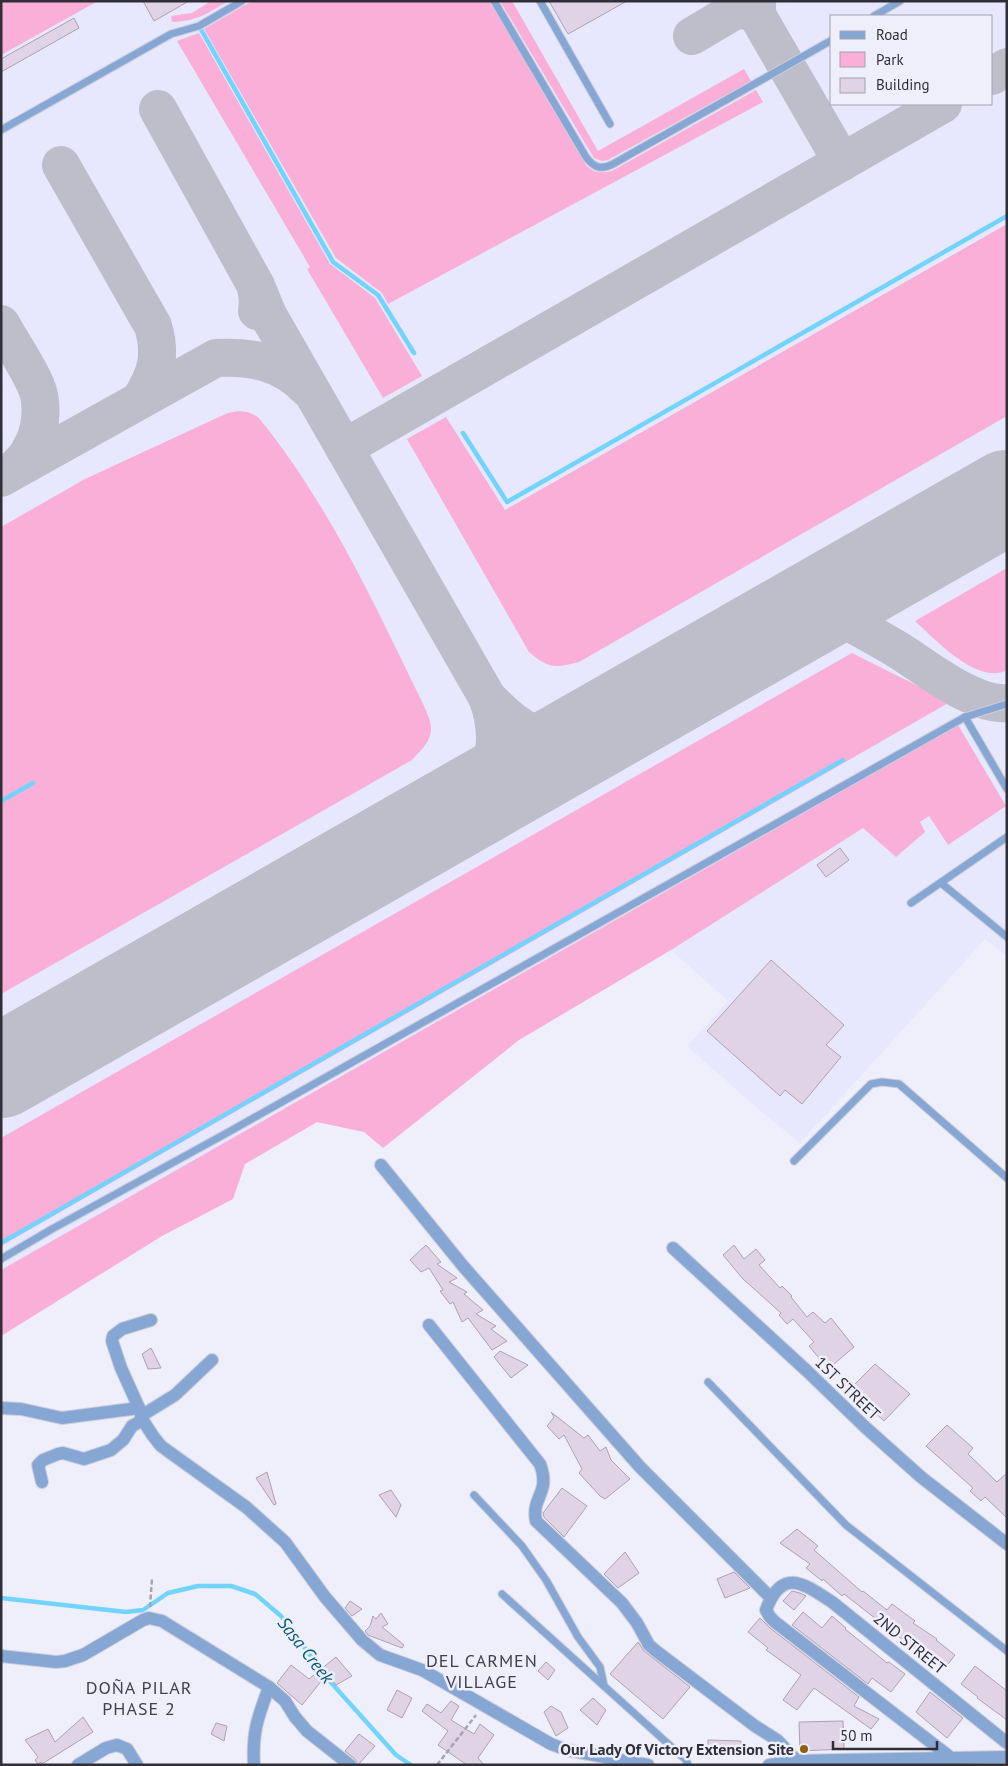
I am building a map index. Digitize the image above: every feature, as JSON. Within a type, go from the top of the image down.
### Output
[{"type":"street","points":[[381,1165],[463,1266],[640,1466],[771,1598],[766,1610],[770,1617],[950,1757]]},
{"type":"street","name":"1ST STREET","points":[[673,1248],[865,1427],[922,1477],[1007,1544]]},
{"type":"street","points":[[152,1320],[116,1332],[112,1341],[141,1415],[161,1446],[246,1507],[285,1542],[325,1597],[362,1640],[380,1655],[422,1670],[551,1744],[567,1750],[648,1765]]},
{"type":"street","points":[[429,1325],[540,1464],[545,1478],[535,1506],[536,1521],[622,1603],[637,1623],[649,1645],[755,1726],[777,1740],[797,1761]]},
{"type":"street","points":[[42,1482],[38,1465],[43,1460],[62,1453],[84,1459],[111,1450],[123,1440],[141,1415],[175,1395],[212,1360]]},
{"type":"street","points":[[1,1408],[21,1409],[62,1418],[141,1415]]},
{"type":"street","name":"2ND STREET","points":[[771,1598],[786,1582],[794,1582],[802,1584],[832,1602],[1007,1743]]},
{"type":"street","points":[[1,1656],[56,1662],[74,1659],[142,1620],[156,1618],[269,1687],[286,1701],[295,1717],[307,1731],[350,1765]]},
{"type":"street","points":[[254,1765],[253,1740],[256,1723],[269,1687]]},
{"type":"street","points":[[78,1765],[106,1748],[118,1745],[127,1750],[137,1765]]},
{"type":"street","points":[[769,1765],[797,1761],[1007,1757]]},
{"type":"lane","points":[[1,130],[171,34],[199,26],[242,1]]},
{"type":"lane","points":[[494,1],[586,158],[593,166],[600,168],[613,164],[830,41]]},
{"type":"lane","points":[[540,1],[610,124]]},
{"type":"lane","points":[[876,15],[900,1]]},
{"type":"lane","points":[[1,1259],[964,717],[1007,704]]},
{"type":"lane","points":[[964,717],[1007,789]]},
{"type":"lane","points":[[912,903],[1007,838]]},
{"type":"lane","points":[[942,882],[1007,937]]},
{"type":"lane","points":[[794,1160],[871,1084],[882,1082],[898,1084],[1007,1178]]},
{"type":"lane","points":[[708,1382],[846,1525],[1007,1650]]},
{"type":"lane","points":[[474,1495],[522,1546],[546,1580],[578,1637],[600,1667],[604,1686]]},
{"type":"lane","points":[[502,1594],[686,1760],[688,1765]]},
{"type":"path","points":[[150,1608],[152,1578]]},
{"type":"path","points":[[437,1765],[482,1706]]},
{"type":"shaded area","points":[[1,1],[1007,1],[1007,956],[985,939],[800,1143],[687,1046],[728,1001],[671,950],[519,1040],[383,1148],[364,1132],[317,1122],[245,1164],[233,1199],[162,1236],[1,1336]]},
{"type":"green space","points":[[1,1],[98,1],[1,55]]},
{"type":"green space","points":[[211,1],[229,1],[196,18],[172,22],[171,16],[192,13]]},
{"type":"green space","points":[[252,1],[490,1],[586,165],[598,172],[612,171],[756,90],[763,102],[388,304],[382,293],[336,258],[204,29]]},
{"type":"green space","points":[[500,1],[512,1],[598,151],[744,69],[751,81],[608,160],[602,161],[594,158]]},
{"type":"green space","points":[[199,33],[330,264],[375,298],[422,376],[383,398],[307,269],[310,267],[177,41]]},
{"type":"green space","points":[[1007,224],[1007,416],[579,662],[552,666],[542,662],[529,652],[407,439],[446,417],[505,510]]},
{"type":"green space","points":[[248,412],[258,417],[281,446],[322,508],[341,540],[422,701],[431,724],[431,734],[412,760],[1,994],[1,527],[85,479],[228,413]]},
{"type":"green space","points":[[1007,568],[1007,670],[996,673],[983,672],[970,666],[945,649],[915,621]]},
{"type":"green space","points":[[852,653],[950,702],[1,1246],[1,1138]]},
{"type":"green space","points":[[958,725],[1006,806],[948,845],[929,816],[920,822],[925,832],[896,857],[863,828],[671,950],[519,1040],[383,1148],[364,1132],[317,1122],[245,1164],[233,1199],[162,1236],[1,1336],[1,1270]]},
{"type":"building","points":[[143,1],[189,1],[154,21]]},
{"type":"building","points":[[549,1],[627,1],[568,34]]},
{"type":"building","points":[[74,18],[79,28],[1,72],[1,59]]},
{"type":"building","points":[[840,848],[849,860],[826,877],[817,865]]},
{"type":"building","points":[[771,960],[844,1025],[826,1045],[841,1057],[802,1104],[785,1090],[780,1096],[707,1031]]},
{"type":"building","points":[[426,1245],[441,1262],[437,1264],[457,1278],[449,1282],[467,1292],[464,1294],[483,1310],[476,1314],[496,1326],[491,1329],[507,1341],[492,1350],[468,1318],[462,1322],[453,1302],[450,1304],[440,1291],[443,1290],[429,1268],[421,1272],[410,1260]]},
{"type":"building","points":[[734,1245],[744,1259],[756,1249],[765,1260],[759,1265],[780,1288],[782,1286],[792,1296],[807,1317],[813,1312],[825,1323],[831,1318],[854,1347],[828,1369],[809,1346],[814,1342],[793,1319],[787,1324],[779,1315],[781,1313],[743,1279],[723,1255]]},
{"type":"building","points":[[151,1348],[161,1368],[148,1369],[142,1354]]},
{"type":"building","points":[[500,1351],[528,1365],[511,1378],[494,1357]]},
{"type":"building","points":[[875,1364],[910,1394],[884,1421],[850,1389]]},
{"type":"building","points":[[551,1412],[584,1438],[588,1435],[600,1451],[606,1447],[611,1460],[630,1479],[605,1499],[600,1496],[579,1473],[582,1469],[564,1435],[559,1439],[547,1426],[554,1417]]},
{"type":"building","points":[[947,1425],[973,1448],[968,1454],[997,1482],[1007,1473],[1007,1518],[985,1497],[981,1501],[970,1491],[973,1488],[926,1446]]},
{"type":"building","points":[[267,1472],[276,1504],[274,1505],[256,1478]]},
{"type":"building","points":[[562,1488],[587,1506],[564,1537],[544,1517],[543,1513]]},
{"type":"building","points":[[391,1490],[401,1505],[396,1517],[379,1495]]},
{"type":"building","points":[[797,1529],[818,1546],[814,1550],[862,1592],[887,1610],[892,1604],[915,1621],[913,1623],[937,1639],[955,1655],[945,1668],[903,1640],[844,1594],[842,1596],[823,1579],[822,1581],[806,1568],[810,1564],[780,1543]]},
{"type":"building","points":[[625,1552],[639,1573],[618,1588],[604,1574]]},
{"type":"building","points":[[734,1572],[750,1588],[725,1598],[717,1579]]},
{"type":"building","points":[[792,1591],[806,1596],[794,1610],[783,1601]]},
{"type":"building","points":[[350,1601],[362,1609],[352,1616],[345,1608]]},
{"type":"building","points":[[803,1612],[822,1628],[832,1616],[887,1663],[889,1662],[905,1674],[891,1692],[872,1678],[868,1684],[792,1625]]},
{"type":"building","points":[[381,1613],[388,1624],[382,1627],[404,1645],[402,1648],[368,1635],[365,1631],[370,1626],[373,1616],[376,1619]]},
{"type":"building","points":[[760,1618],[770,1628],[859,1697],[854,1706],[879,1719],[871,1729],[814,1688],[797,1710],[783,1700],[801,1675],[766,1650],[768,1648],[748,1632]]},
{"type":"building","points":[[638,1642],[644,1651],[690,1687],[663,1719],[610,1674]]},
{"type":"building","points":[[336,1657],[352,1676],[336,1685],[327,1674],[302,1705],[277,1683],[291,1665],[309,1679]]},
{"type":"building","points":[[546,1662],[555,1670],[548,1680],[538,1671]]},
{"type":"building","points":[[975,1666],[1007,1691],[1007,1720],[961,1684]]},
{"type":"building","points":[[397,1690],[412,1698],[402,1718],[387,1710]]},
{"type":"building","points":[[930,1692],[963,1718],[947,1738],[916,1712]]},
{"type":"building","points":[[593,1698],[606,1710],[597,1725],[580,1710]]},
{"type":"building","points":[[451,1701],[459,1706],[451,1720],[474,1734],[480,1724],[494,1735],[478,1758],[484,1765],[467,1765],[438,1745],[448,1731],[422,1711],[427,1704],[441,1713]]},
{"type":"building","points":[[551,1706],[561,1712],[568,1728],[556,1736],[544,1712]]},
{"type":"building","points":[[83,1717],[93,1732],[42,1764],[41,1762],[38,1764],[35,1760],[38,1757],[25,1740],[48,1729],[55,1742]]},
{"type":"building","points":[[843,1721],[844,1749],[800,1751],[799,1722]]},
{"type":"building","points":[[216,1723],[227,1726],[224,1741],[211,1734]]},
{"type":"building","points":[[359,1734],[375,1746],[358,1765],[355,1759],[345,1751]]},
{"type":"building","points":[[708,1740],[741,1741],[741,1755],[708,1755]]},
{"type":"waterway","points":[[199,26],[333,262],[378,295],[414,353]]},
{"type":"waterway","points":[[463,433],[507,502],[1007,216]]},
{"type":"waterway","points":[[1,1243],[843,760]]},
{"type":"waterway","points":[[1,801],[33,783]]},
{"type":"waterway","name":"Sasa Creek","points":[[1,1598],[126,1612],[143,1610],[168,1593],[198,1586],[231,1586],[255,1594],[281,1616],[327,1678],[396,1755],[411,1765]]},
{"type":"taxiway","points":[[757,1],[757,15],[842,162]]},
{"type":"taxiway","points":[[692,36],[736,10],[749,11],[757,15]]},
{"type":"taxiway","points":[[993,75],[1007,67]]},
{"type":"taxiway","points":[[344,448],[941,105]]},
{"type":"taxiway","points":[[158,109],[256,286],[257,311]]},
{"type":"taxiway","points":[[61,165],[153,326],[157,347],[156,365],[154,374],[140,400]]},
{"type":"taxiway","points":[[256,286],[268,315],[487,697],[495,730],[494,753],[487,774],[481,784],[457,811]]},
{"type":"taxiway","points":[[1,324],[36,386],[41,410],[39,427],[34,443],[24,459],[12,471]]},
{"type":"taxiway","points":[[1,478],[216,358],[241,358],[265,363],[287,372],[307,388]]},
{"type":"taxiway","points":[[817,605],[888,644],[965,692],[994,702],[1007,703]]},
{"type":"taxiway","points":[[487,697],[511,720],[532,732],[556,737],[589,735]]},
{"type":"runway","points":[[1,1071],[1007,497]]},
{"type":"place","name":"Our Lady Of Victory Extension Site","points":[[804,1749]]},
{"type":"district","name":"DEL CARMEN VILLAGE","points":[[482,1670]]},
{"type":"district","name":"DOÑA PILAR PHASE 2","points":[[139,1697]]}]
